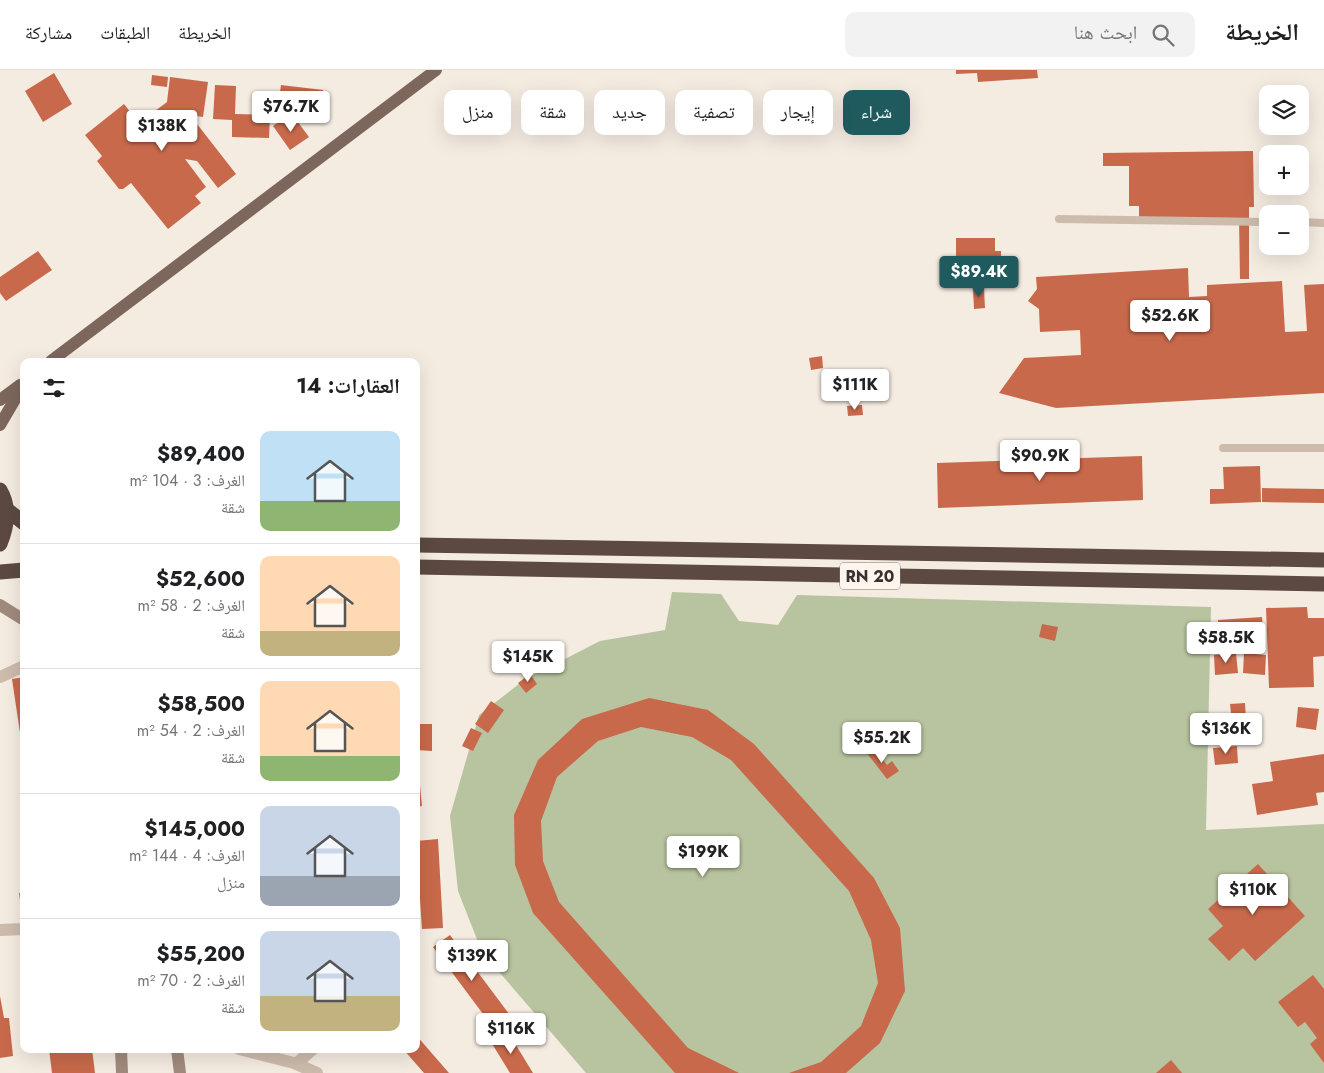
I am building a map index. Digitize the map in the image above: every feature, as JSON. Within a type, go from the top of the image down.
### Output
[{"type":"highway","points":[[0,490],[6,509],[6,530],[0,544]]},
{"type":"highway","points":[[6,509],[20,519]]},
{"type":"highway","name":"RN 20","points":[[420,545],[1324,560]]},
{"type":"highway","name":"RN 20","points":[[420,567],[1324,584]]},
{"type":"highway","points":[[0,572],[20,570]]},
{"type":"main road","points":[[55,358],[436,70]]},
{"type":"main road","points":[[0,400],[20,386]]},
{"type":"main road","points":[[0,425],[20,390]]},
{"type":"street","points":[[0,605],[20,618]]},
{"type":"street","points":[[0,677],[20,668]]},
{"type":"street","points":[[0,930],[20,929]]},
{"type":"street","points":[[121,1053],[122,1073]]},
{"type":"street","points":[[178,1053],[180,1073]]},
{"type":"street","points":[[254,1053],[296,1064],[317,1073]]},
{"type":"street","points":[[296,1064],[308,1053]]},
{"type":"lane","points":[[1059,219],[1259,222]]},
{"type":"lane","points":[[1309,222],[1324,223]]},
{"type":"lane","points":[[1223,448],[1324,448]]},
{"type":"green space","points":[[672,592],[721,594],[739,621],[778,625],[797,595],[1211,607],[1206,830],[1324,824],[1324,1073],[586,1073],[482,952],[458,891],[450,816],[479,715],[524,680],[600,641],[665,630]]},
{"type":"building","points":[[956,70],[1037,70],[1038,78],[978,82],[977,73],[956,74]]},
{"type":"building","points":[[54,73],[72,104],[43,122],[25,91]]},
{"type":"building","points":[[152,75],[168,77],[167,87],[151,85]]},
{"type":"building","points":[[170,77],[208,82],[203,117],[190,115],[236,174],[218,188],[197,161],[185,159],[206,187],[195,196],[201,203],[168,229],[131,183],[123,189],[119,189],[97,161],[102,156],[85,135],[124,104],[139,123],[167,102]]},
{"type":"building","points":[[215,85],[236,86],[235,114],[270,115],[269,138],[232,137],[232,120],[213,119]]},
{"type":"building","points":[[281,85],[323,90],[321,112],[278,107]]},
{"type":"building","points":[[285,118],[290,126],[297,121],[309,137],[290,150],[273,126]]},
{"type":"building","points":[[1253,151],[1254,207],[1249,207],[1249,279],[1240,279],[1239,219],[1139,221],[1139,206],[1129,206],[1129,166],[1103,166],[1103,153]]},
{"type":"building","points":[[956,238],[995,238],[995,251],[1001,251],[1001,266],[956,265]]},
{"type":"building","points":[[38,251],[52,270],[6,301],[0,293],[0,277]]},
{"type":"building","points":[[1188,268],[1189,297],[1207,296],[1207,285],[1282,281],[1285,332],[1307,331],[1304,285],[1324,284],[1324,393],[1056,408],[999,393],[1024,358],[1081,355],[1080,330],[1040,332],[1039,309],[1028,301],[1037,289],[1036,277]]},
{"type":"building","points":[[984,288],[985,308],[974,309],[973,289]]},
{"type":"building","points":[[822,356],[823,368],[811,370],[809,358]]},
{"type":"building","points":[[862,405],[863,415],[848,416],[847,406]]},
{"type":"building","points":[[1142,456],[1143,500],[938,508],[937,463]]},
{"type":"building","points":[[1260,466],[1261,502],[1210,504],[1210,489],[1224,489],[1223,467]]},
{"type":"building","points":[[1262,488],[1324,489],[1324,503],[1262,502]]},
{"type":"building","points":[[1307,607],[1308,618],[1324,618],[1324,656],[1313,657],[1314,687],[1269,688],[1266,608]]},
{"type":"building","points":[[1262,617],[1264,644],[1219,647],[1218,620]]},
{"type":"building","points":[[1042,624],[1058,627],[1055,641],[1039,637]]},
{"type":"building","points":[[1236,653],[1238,673],[1215,675],[1214,655]]},
{"type":"building","points":[[1244,653],[1266,655],[1265,675],[1243,673]]},
{"type":"building","points":[[530,674],[537,684],[526,693],[518,683]]},
{"type":"building","points":[[20,678],[20,733],[12,679]]},
{"type":"building","points":[[649,698],[708,710],[754,744],[874,878],[900,928],[905,991],[880,1043],[846,1073],[789,1073],[821,1062],[861,1026],[878,983],[871,940],[849,891],[731,760],[692,737],[641,727],[598,741],[557,777],[541,821],[543,861],[559,902],[688,1048],[739,1073],[675,1073],[533,913],[515,865],[514,815],[538,760],[582,719]]},
{"type":"building","points":[[491,701],[504,710],[488,733],[475,724]]},
{"type":"building","points":[[1245,703],[1246,721],[1232,722],[1230,704]]},
{"type":"building","points":[[1298,707],[1319,709],[1316,730],[1296,727]]},
{"type":"building","points":[[420,724],[432,724],[432,751],[420,750]]},
{"type":"building","points":[[471,728],[482,733],[473,751],[462,746]]},
{"type":"building","points":[[872,746],[887,765],[892,761],[899,771],[887,779],[866,752]]},
{"type":"building","points":[[1237,746],[1238,763],[1215,765],[1213,748]]},
{"type":"building","points":[[1324,754],[1324,792],[1316,793],[1318,805],[1257,815],[1252,784],[1273,781],[1270,762]]},
{"type":"building","points":[[420,786],[422,806],[420,806]]},
{"type":"building","points":[[438,839],[443,928],[422,929],[420,841]]},
{"type":"building","points":[[1258,864],[1305,916],[1255,961],[1243,948],[1229,961],[1208,939],[1223,926],[1208,909]]},
{"type":"building","points":[[450,935],[512,1018],[495,1030],[433,947]]},
{"type":"building","points":[[1313,975],[1324,989],[1324,1063],[1310,1044],[1317,1038],[1305,1022],[1298,1027],[1278,1002]]},
{"type":"building","points":[[0,996],[4,1018],[9,1018],[13,1056],[0,1058]]},
{"type":"building","points":[[508,1032],[533,1073],[510,1073],[491,1042]]},
{"type":"building","points":[[420,1040],[449,1073],[424,1073],[406,1053],[420,1053]]},
{"type":"building","points":[[50,1053],[92,1053],[95,1073],[52,1073]]},
{"type":"building","points":[[1171,1060],[1182,1073],[1156,1073]]}]
